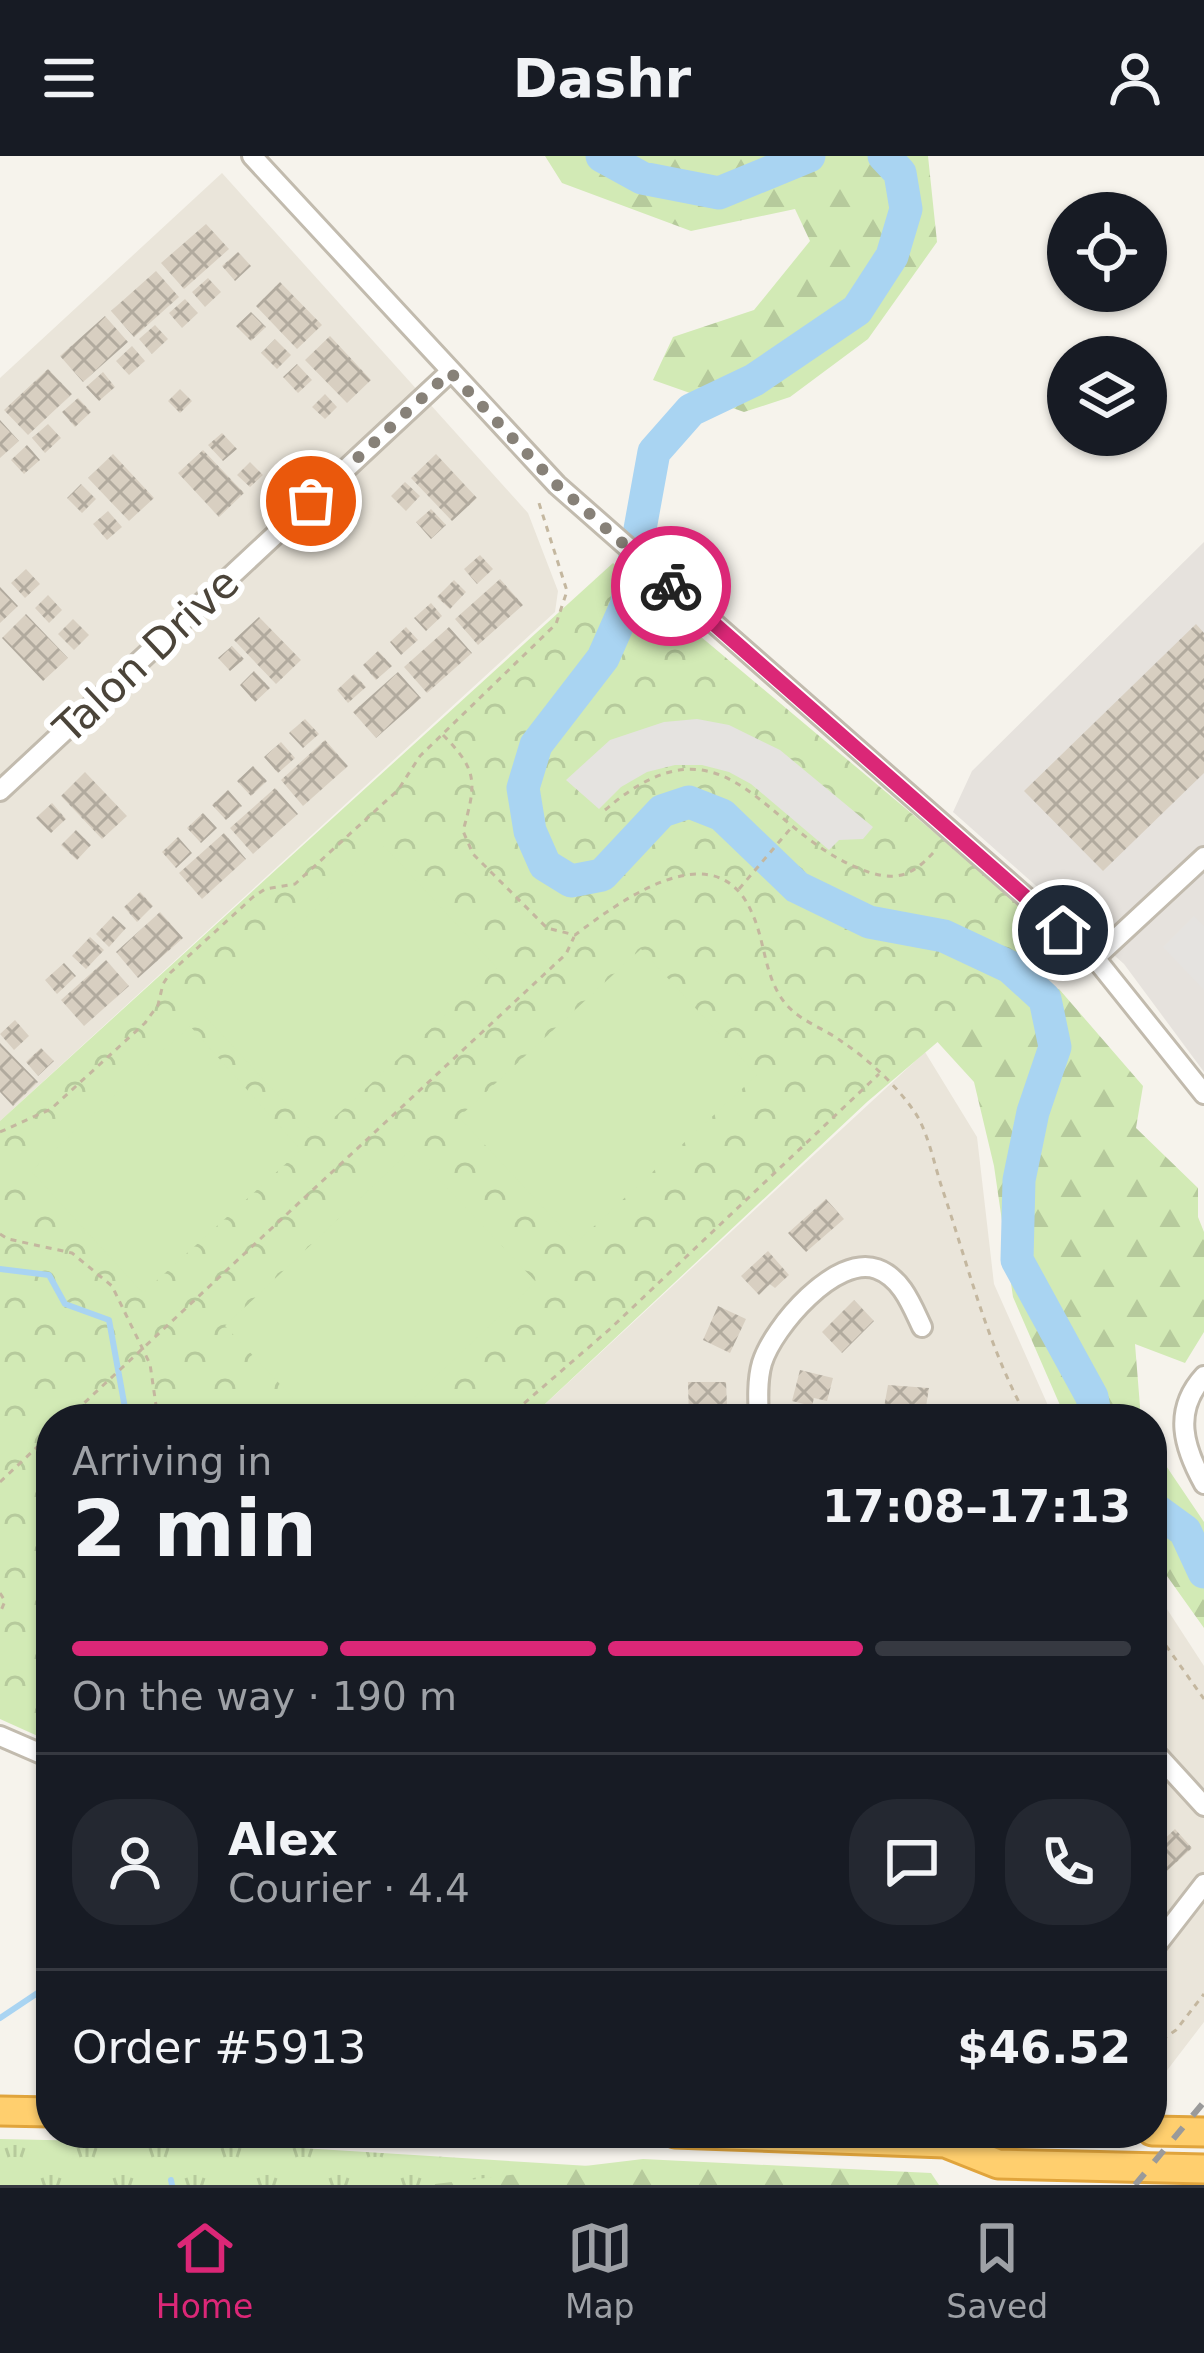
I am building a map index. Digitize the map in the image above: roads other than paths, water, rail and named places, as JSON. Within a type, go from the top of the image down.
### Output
[{"type":"highway","points":[[0,2111],[36,2112]]},
{"type":"highway","points":[[1167,2131],[1204,2132]]},
{"type":"highway","points":[[956,2148],[998,2164],[1204,2169]]},
{"type":"street","points":[[252,156],[557,485],[1095,958],[1204,1094]]},
{"type":"street","name":"Talon Drive","points":[[0,790],[450,372]]},
{"type":"street","points":[[1095,958],[1204,857]]},
{"type":"street","points":[[760,1404],[761,1364],[777,1330],[824,1284],[851,1267],[878,1269],[903,1288],[922,1327]]},
{"type":"street","points":[[1204,1376],[1184,1416],[1186,1451],[1204,1484]]},
{"type":"street","points":[[0,1736],[36,1752]]},
{"type":"street","points":[[1167,1765],[1204,1806]]},
{"type":"street","points":[[1167,1932],[1204,1885]]},
{"type":"waterway","points":[[602,156],[642,178],[719,193],[809,156]]},
{"type":"waterway","points":[[884,156],[900,173],[906,209],[892,256],[857,310],[754,380],[691,410],[654,452],[626,606],[603,658],[536,745],[523,788],[530,831],[545,865],[571,881],[602,875],[662,811],[689,802],[722,815],[797,887],[869,922],[944,936],[1010,967],[1045,999],[1055,1047],[1033,1112],[1019,1180],[1017,1260],[1093,1404]]},
{"type":"waterway","points":[[0,1269],[49,1275],[65,1304],[109,1320],[124,1404]]},
{"type":"waterway","points":[[1167,1518],[1185,1531],[1204,1572]]},
{"type":"waterway","points":[[0,2018],[36,1994]]},
{"type":"waterway","points":[[171,2180],[172,2185]]},
{"type":"railway","points":[[1167,2147],[1204,2102]]},
{"type":"railway","points":[[1135,2185],[1166,2148]]}]
